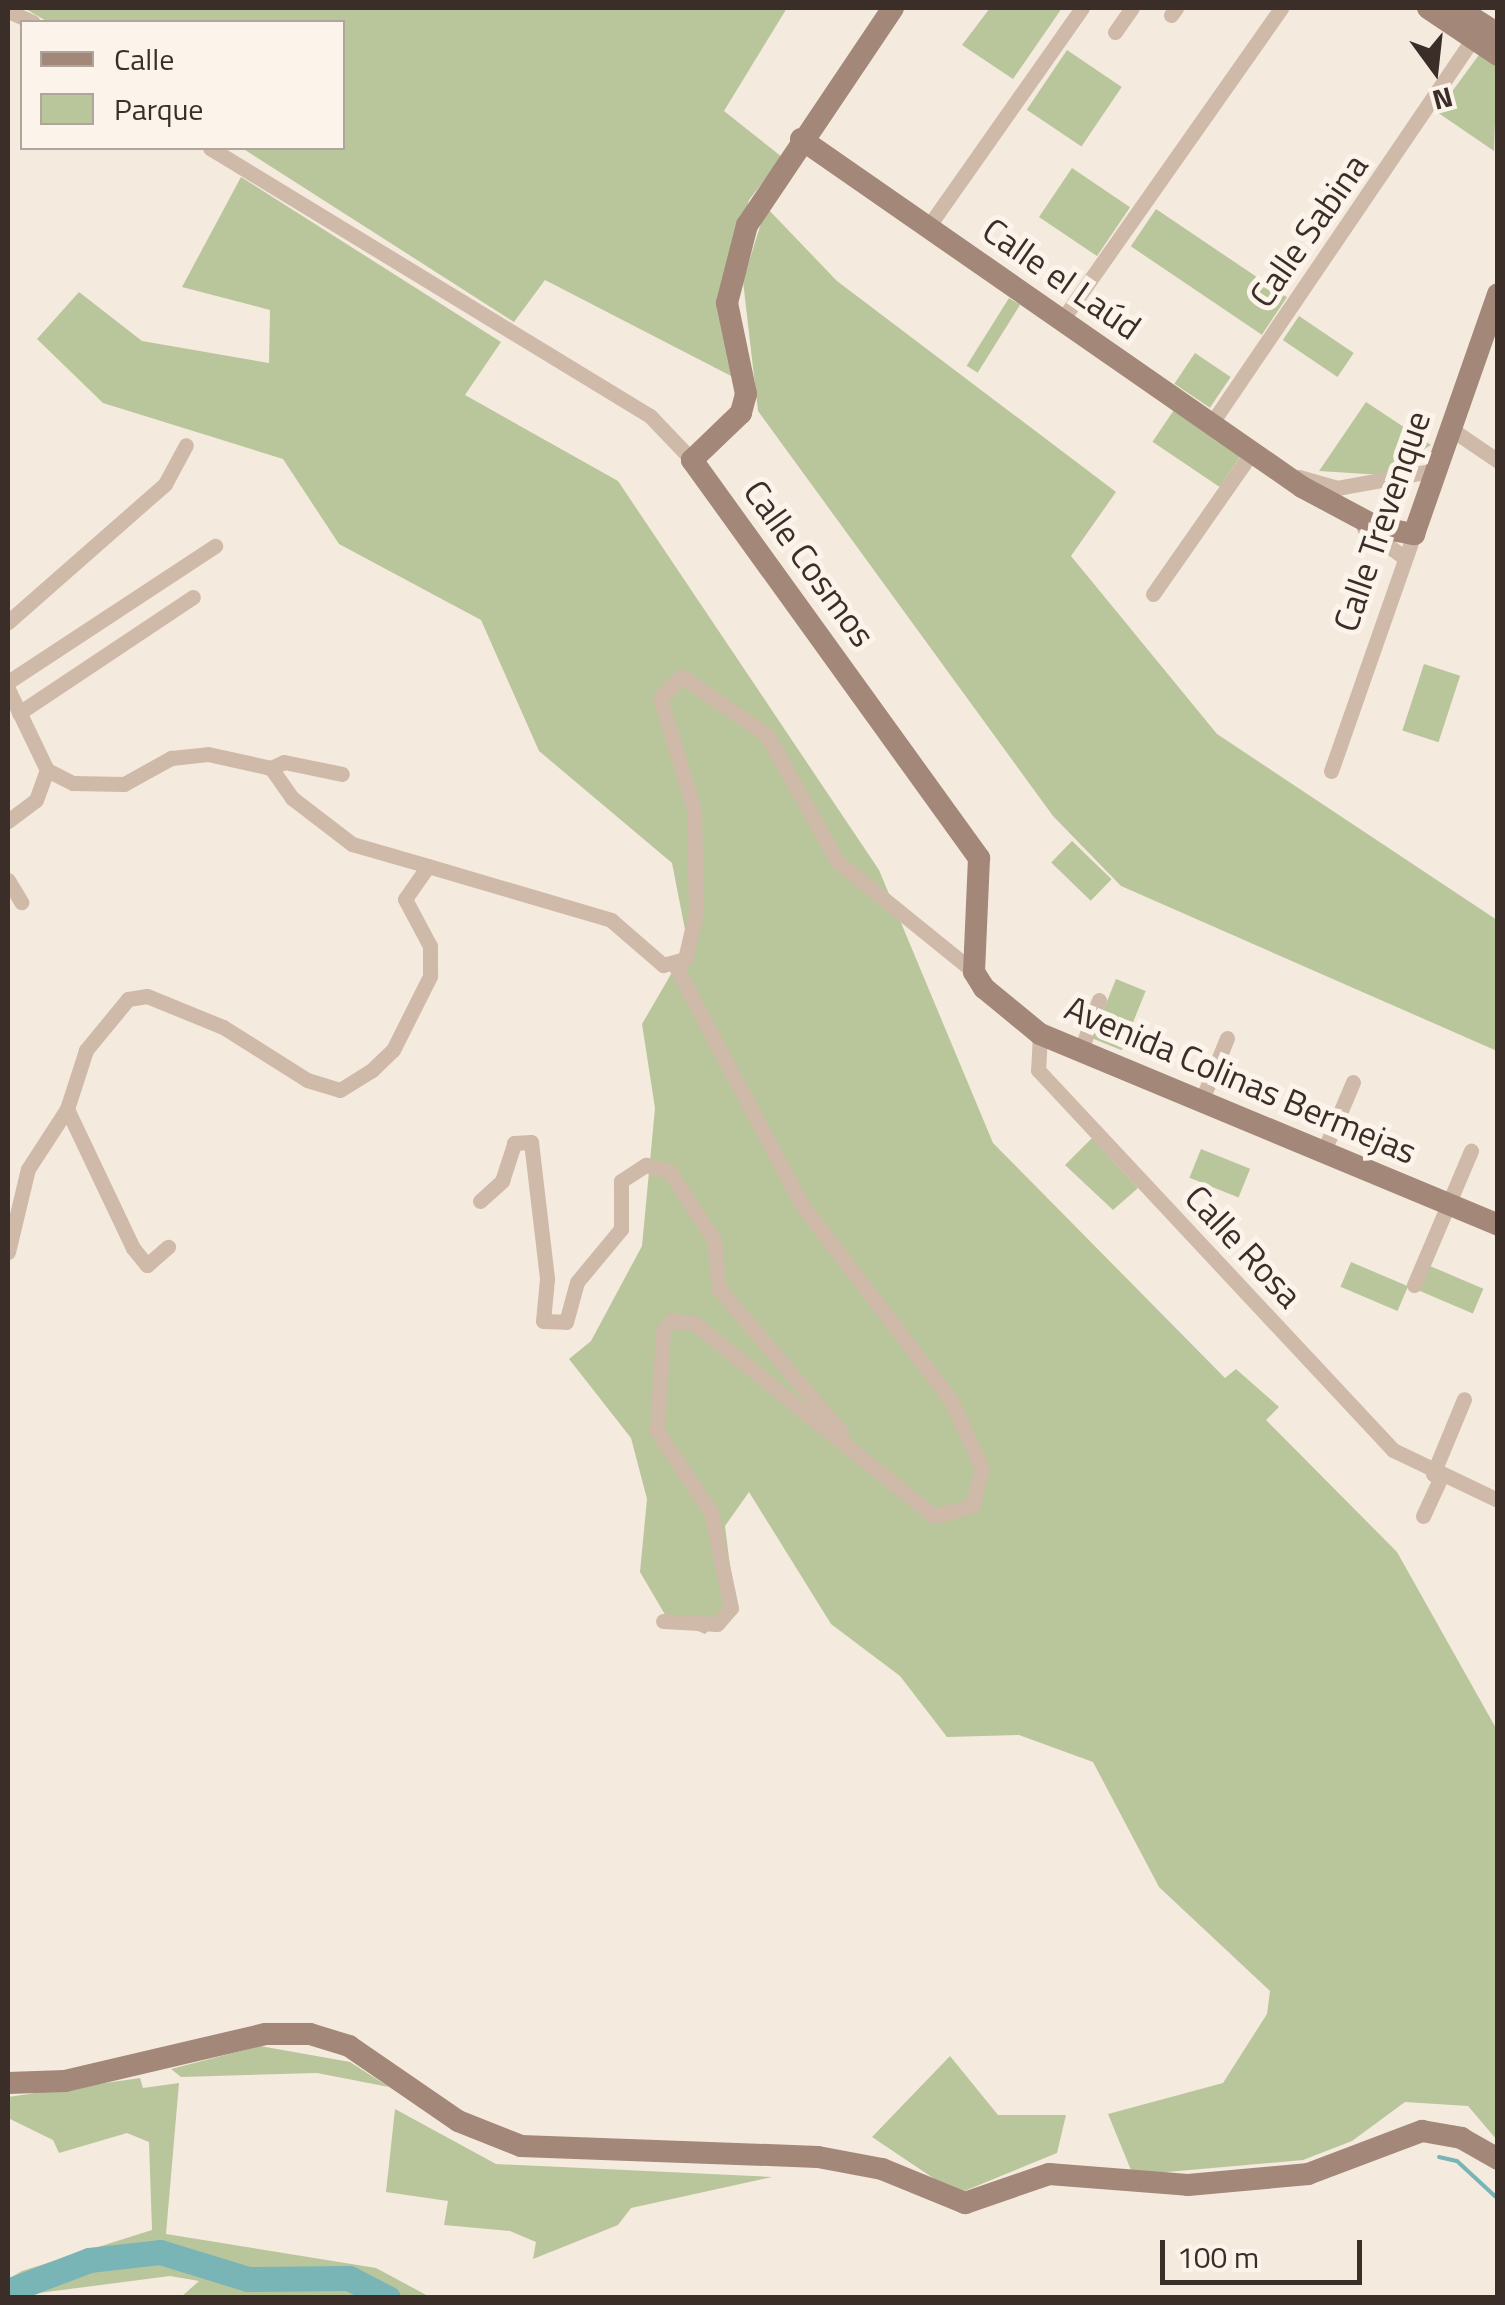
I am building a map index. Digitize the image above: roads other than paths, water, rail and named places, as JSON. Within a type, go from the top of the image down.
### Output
[{"type":"street","points":[[692,460],[741,413],[731,269],[754,209],[893,8]]},
{"type":"street","points":[[928,227],[1082,8]]},
{"type":"street","points":[[1115,32],[1132,8]]},
{"type":"street","points":[[1062,320],[1281,8]]},
{"type":"street","points":[[1461,19],[1498,55]]},
{"type":"street","name":"Calle Sabina","points":[[1211,424],[1461,19]]},
{"type":"street","name":"Calle el Laúd","points":[[801,139],[1405,558]]},
{"type":"street","name":"Calle Cosmos","points":[[213,150],[446,288],[650,416],[692,460],[979,858],[985,880],[974,972]]},
{"type":"street","name":"Calle Trevenque","points":[[1331,771],[1498,294]]},
{"type":"street","points":[[1450,429],[1498,461]]},
{"type":"street","points":[[8,622],[164,484],[186,445]]},
{"type":"street","points":[[1153,594],[1252,452]]},
{"type":"street","name":"Calle el Laúd","points":[[1283,473],[1337,488],[1436,470]]},
{"type":"street","name":"Calle el Laúd","points":[[1344,514],[1414,534]]},
{"type":"street","points":[[215,546],[8,686],[47,770],[73,782],[124,784],[171,758],[208,754],[272,768],[284,762],[342,774]]},
{"type":"street","points":[[19,713],[193,597]]},
{"type":"street","points":[[272,768],[292,798],[352,844],[564,901],[610,920],[662,965],[676,964],[692,944],[694,809],[660,698],[681,676],[767,736],[837,862],[974,972]]},
{"type":"street","points":[[8,821],[36,800],[47,770]]},
{"type":"street","points":[[8,1252],[28,1169],[67,1109],[86,1050],[128,999],[147,996],[223,1026],[307,1080],[355,1084],[392,1050],[430,976],[430,946],[405,898],[428,866]]},
{"type":"street","points":[[8,880],[21,902]]},
{"type":"street","points":[[662,1621],[718,1624],[731,1608],[711,1512],[657,1431],[671,1321],[694,1322],[934,1516],[972,1506],[982,1486],[951,1400],[802,1205],[676,964]]},
{"type":"street","name":"Avenida Colinas Bermejas","points":[[974,972],[1040,1034],[1498,1225]]},
{"type":"street","points":[[1080,1050],[1099,1000]]},
{"type":"street","name":"Calle Rosa","points":[[1040,1034],[1038,1070],[1393,1450],[1437,1476],[1498,1500]]},
{"type":"street","points":[[1202,1102],[1227,1038]]},
{"type":"street","points":[[1323,1154],[1353,1082]]},
{"type":"street","points":[[67,1109],[132,1248],[147,1264],[168,1246]]},
{"type":"street","points":[[480,1202],[502,1180],[514,1143],[531,1142],[548,1279],[541,1312],[543,1320],[566,1322],[577,1282],[621,1229],[621,1180],[646,1166],[668,1171],[714,1240],[719,1289],[864,1458]]},
{"type":"street","points":[[1414,1285],[1471,1151]]},
{"type":"street","points":[[1424,1516],[1464,1399]]},
{"type":"street","points":[[8,2084],[65,2081],[265,2034],[310,2034],[349,2046],[458,2121],[521,2146],[836,2159],[965,2203],[1049,2174],[1188,2186],[1308,2174],[1422,2131],[1461,2138],[1498,2160]]},
{"type":"waterway","points":[[1439,2157],[1457,2161],[1498,2199]]},
{"type":"waterway","points":[[8,2291],[89,2260],[160,2252],[248,2279],[349,2278],[388,2298]]}]
